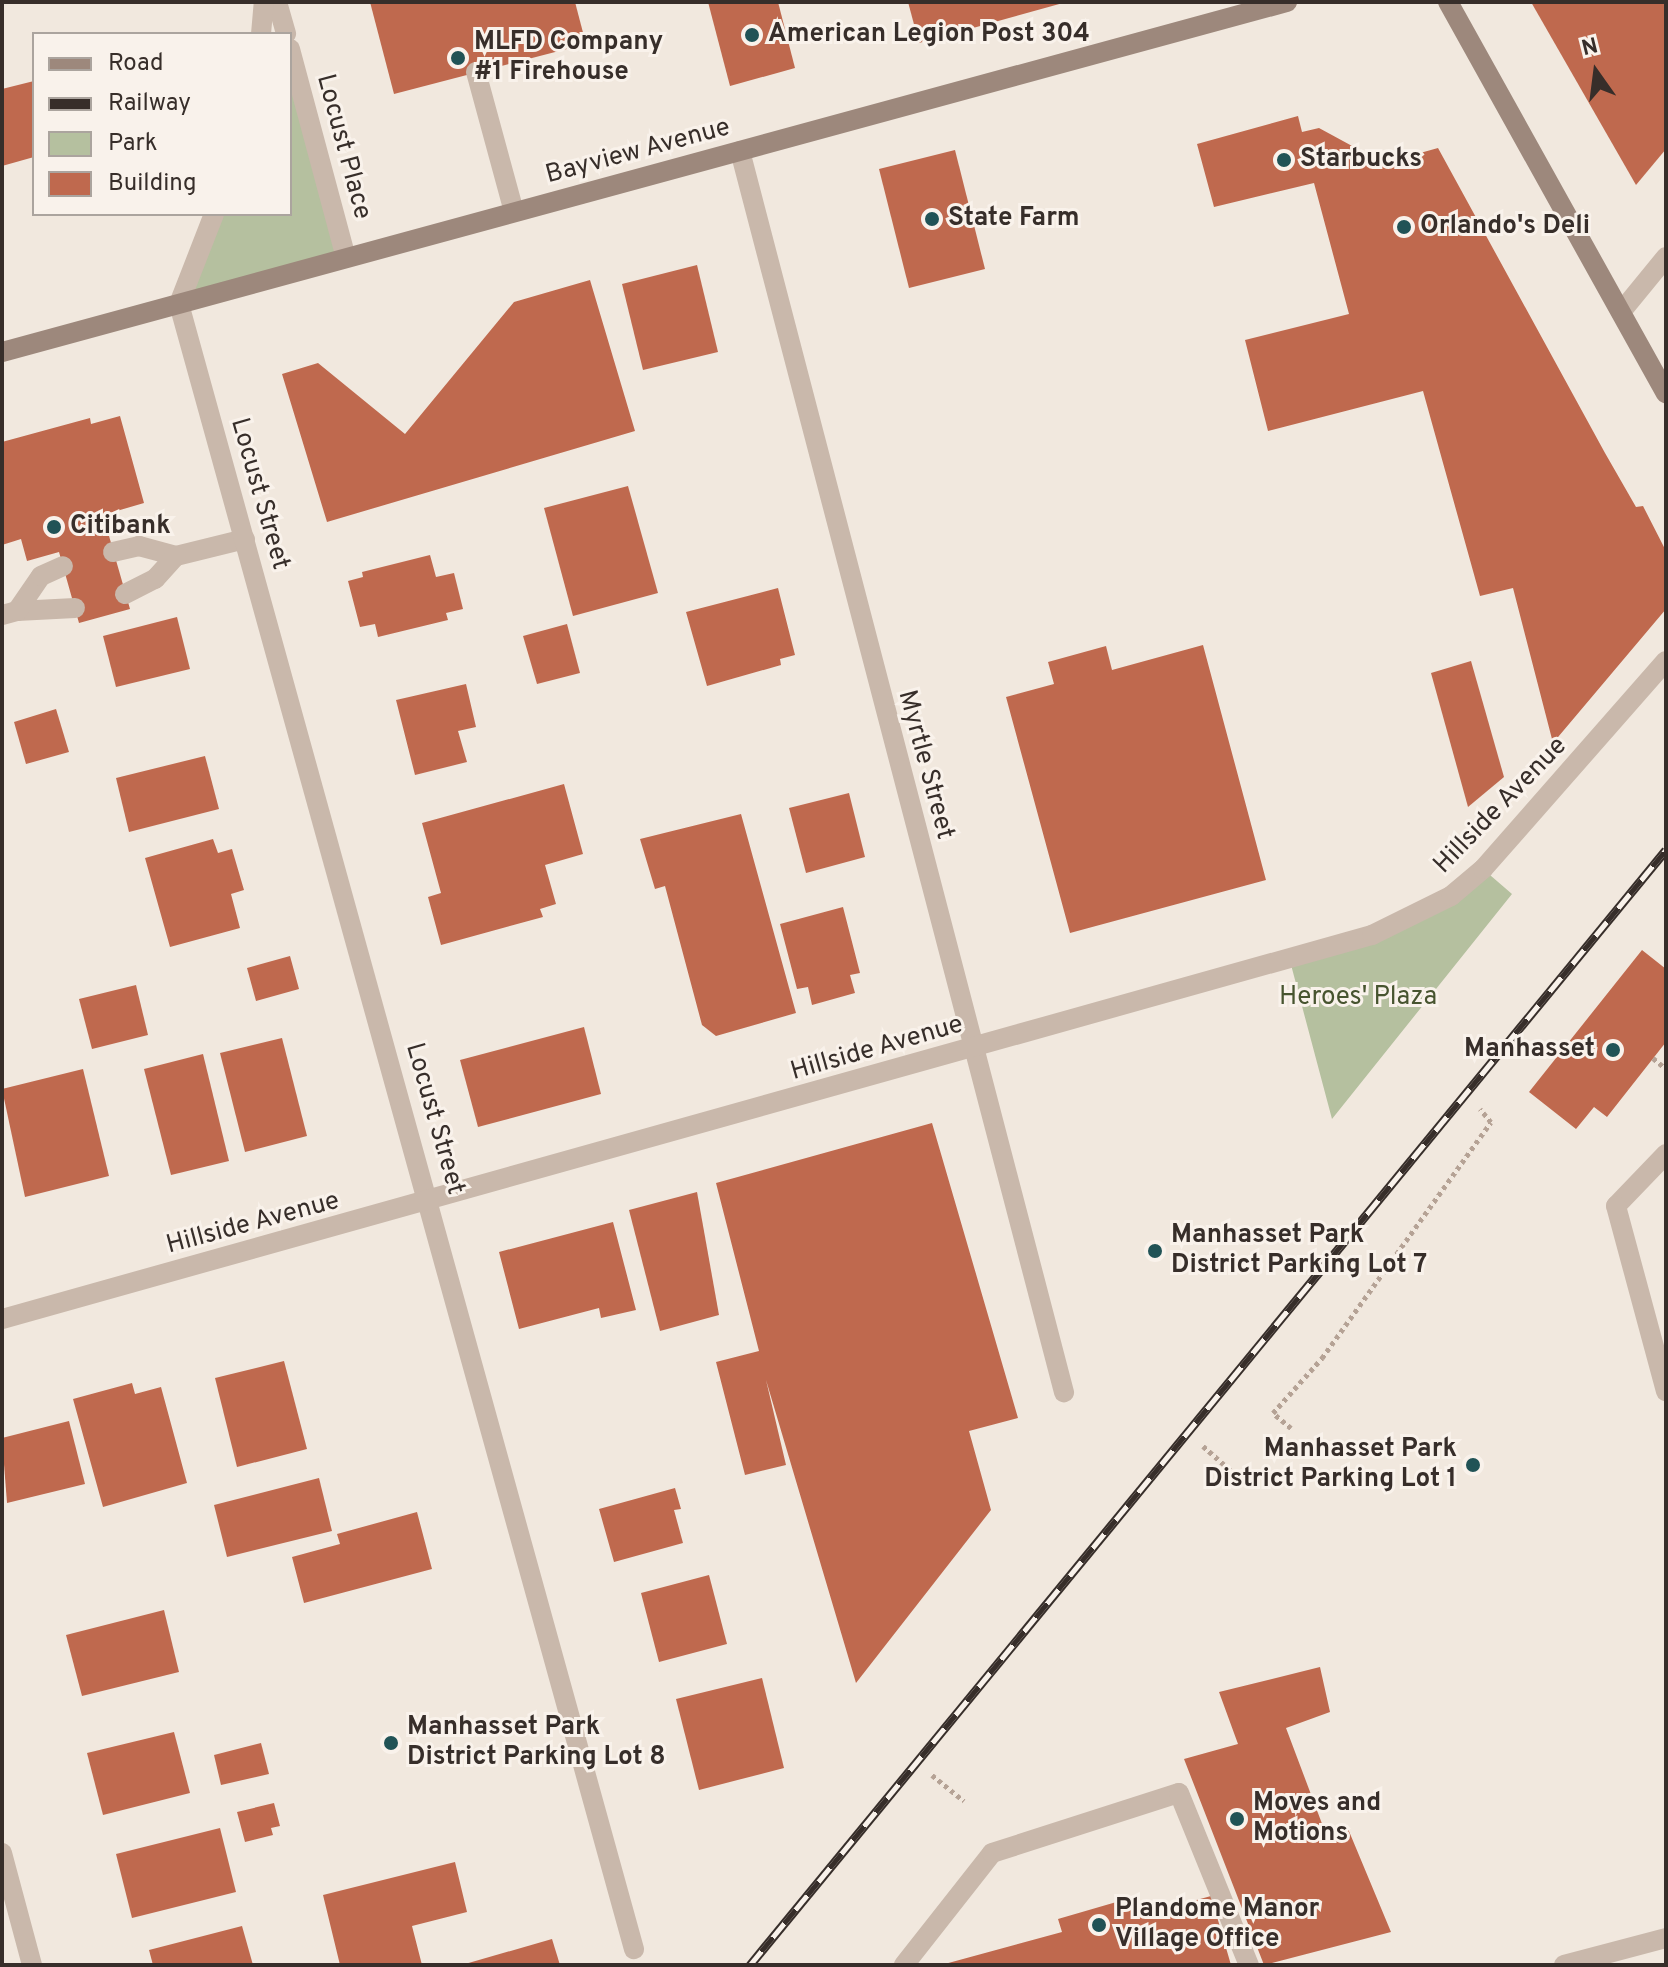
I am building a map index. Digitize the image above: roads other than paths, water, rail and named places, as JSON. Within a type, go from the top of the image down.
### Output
[{"type":"street","points":[[261,32],[264,2]]},
{"type":"street","points":[[277,2],[285,32]]},
{"type":"street","name":"Bayview Avenue","points":[[2,352],[1287,2]]},
{"type":"street","points":[[1448,2],[1666,393]]},
{"type":"street","name":"Locust Place","points":[[292,56],[346,258]]},
{"type":"street","points":[[476,72],[514,212]]},
{"type":"street","name":"Myrtle Street","points":[[740,151],[1064,1392]]},
{"type":"street","points":[[179,304],[213,216]]},
{"type":"street","points":[[1621,312],[1666,257]]},
{"type":"street","name":"Locust Street","points":[[179,304],[634,1949]]},
{"type":"street","points":[[113,552],[139,546],[176,556],[245,539]]},
{"type":"street","points":[[125,594],[155,579],[176,556]]},
{"type":"street","points":[[9,613],[41,576],[63,566]]},
{"type":"street","points":[[9,613],[75,608]]},
{"type":"street","name":"Hillside Avenue","points":[[2,1319],[430,1203],[1301,958],[1417,916],[1483,869],[1666,661]]},
{"type":"street","points":[[1666,1154],[1616,1206],[1666,1391]]},
{"type":"street","points":[[904,1965],[992,1853],[1179,1793],[1249,1965]]},
{"type":"street","points":[[2,1853],[32,1965]]},
{"type":"street","points":[[1564,1965],[1666,1938]]},
{"type":"railway","points":[[750,1965],[1666,850]]},
{"type":"place","name":"American Legion Post 304","points":[[752,35]]},
{"type":"place","name":"MLFD Company #1 Firehouse","points":[[458,58]]},
{"type":"place","name":"Starbucks","points":[[1284,160]]},
{"type":"place","name":"State Farm","points":[[932,219]]},
{"type":"place","name":"Orlando's Deli","points":[[1404,227]]},
{"type":"place","name":"Citibank","points":[[54,527]]},
{"type":"place","name":"Manhasset","points":[[1613,1050]]},
{"type":"place","name":"Manhasset Park District Parking Lot 7","points":[[1155,1251]]},
{"type":"place","name":"Manhasset Park District Parking Lot 1","points":[[1473,1465]]},
{"type":"place","name":"Manhasset Park District Parking Lot 8","points":[[391,1743]]},
{"type":"place","name":"Moves and Motions","points":[[1237,1819]]},
{"type":"place","name":"Plandome Manor Village Office","points":[[1099,1925]]},
{"type":"park label","name":"Heroes' Plaza","points":[[1358,998]]}]
